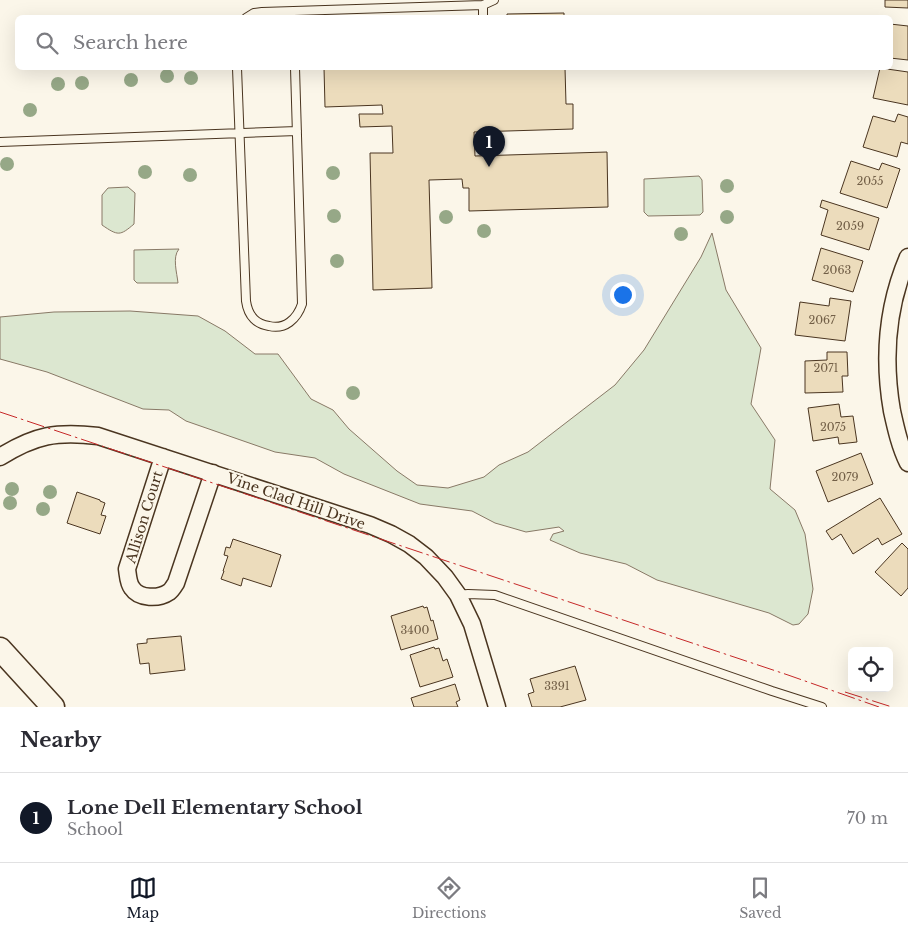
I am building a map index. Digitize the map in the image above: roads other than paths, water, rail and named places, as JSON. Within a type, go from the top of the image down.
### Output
[{"type":"street","points":[[908,257],[901,273],[891,312],[887,358],[888,382],[894,423],[908,463]]},
{"type":"street","name":"Vine Clad Hill Drive","points":[[0,457],[17,446],[54,434],[76,433],[98,436],[214,473],[392,534],[426,557],[445,577],[458,595],[472,624],[497,707]]},
{"type":"street","name":"Allison Court","points":[[163,457],[127,569],[128,579],[132,588],[141,595],[161,596],[170,592],[176,583],[214,473]]},
{"type":"street","points":[[0,649],[53,707]]},
{"type":"lane","points":[[251,15],[254,13],[293,15],[483,5],[494,0]]},
{"type":"lane","points":[[483,5],[483,15]]},
{"type":"lane","points":[[237,70],[246,301],[248,311],[255,320],[263,325],[273,327],[285,326],[294,320],[302,304],[295,70]]},
{"type":"lane","points":[[0,142],[297,130]]},
{"type":"lane","points":[[458,595],[495,595],[822,707]]},
{"type":"place","name":"Lone Dell Elementary School","points":[[489,167]]}]
